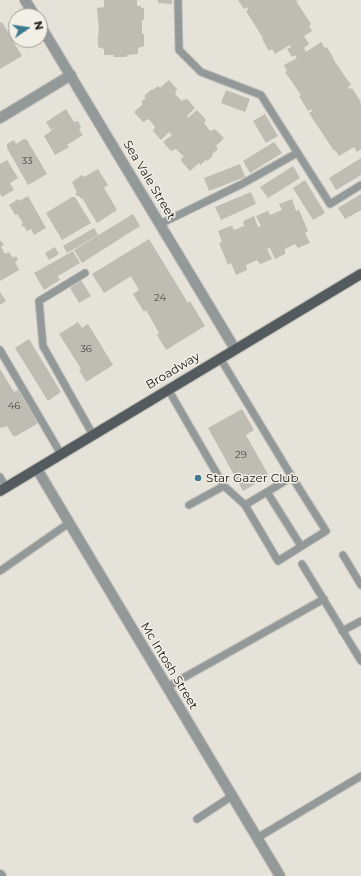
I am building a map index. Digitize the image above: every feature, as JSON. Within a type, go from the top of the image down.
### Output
[{"type":"main road","name":"Broadway","points":[[3,489],[361,274]]},
{"type":"street","name":"Sea Vale Street","points":[[48,38],[235,349]]},
{"type":"street","points":[[0,118],[71,75]]},
{"type":"street","name":"Mc Intosh Street","points":[[37,468],[280,876]]},
{"type":"lane","points":[[178,0],[179,50],[201,72],[261,95],[330,204],[361,185]]},
{"type":"lane","points":[[160,224],[242,184],[298,153]]},
{"type":"lane","points":[[85,273],[38,301],[43,346],[93,435]]},
{"type":"lane","points":[[0,350],[61,454]]},
{"type":"lane","points":[[168,389],[224,486],[245,505],[278,561],[326,531],[220,358]]},
{"type":"lane","points":[[0,477],[3,489]]},
{"type":"lane","points":[[245,505],[292,477]]},
{"type":"lane","points":[[189,505],[224,486]]},
{"type":"lane","points":[[267,492],[301,546]]},
{"type":"lane","points":[[0,571],[69,523]]},
{"type":"lane","points":[[343,555],[361,585]]},
{"type":"lane","points":[[302,564],[361,661]]},
{"type":"lane","points":[[167,687],[324,599]]},
{"type":"lane","points":[[342,630],[361,621]]},
{"type":"lane","points":[[257,838],[361,776]]},
{"type":"lane","points":[[197,819],[232,796]]},
{"type":"building","points":[[104,0],[137,0],[137,6],[144,8],[142,34],[144,34],[144,46],[138,48],[138,54],[127,55],[127,57],[114,57],[114,55],[104,55],[104,49],[98,47],[99,33],[97,8],[104,7]]},
{"type":"building","points":[[158,0],[172,0],[172,4],[158,3]]},
{"type":"building","points":[[238,0],[299,0],[296,1],[311,24],[309,26],[312,31],[304,36],[309,44],[304,48],[306,52],[321,42],[325,48],[327,47],[333,59],[351,85],[348,87],[349,89],[352,88],[361,102],[361,149],[357,152],[354,147],[339,156],[335,150],[334,151],[309,113],[312,111],[311,109],[308,111],[299,96],[301,95],[285,72],[287,71],[284,65],[297,58],[295,55],[292,57],[287,49],[291,47],[290,45],[275,54],[272,49],[269,51],[262,39],[263,38],[246,11],[248,10],[247,7],[244,9]]},
{"type":"building","points":[[2,22],[8,32],[8,48],[17,48],[22,56],[0,69],[0,23]]},
{"type":"building","points":[[169,80],[177,89],[175,94],[182,101],[187,99],[195,108],[187,116],[188,118],[197,110],[206,120],[204,123],[210,131],[215,129],[224,138],[216,146],[218,149],[212,154],[213,156],[200,165],[199,163],[190,171],[181,161],[181,158],[184,157],[176,149],[171,151],[163,142],[172,135],[169,132],[161,140],[153,131],[155,127],[149,119],[143,122],[134,112],[143,104],[141,102],[146,98],[144,96],[158,86],[160,88]]},
{"type":"building","points":[[226,90],[250,99],[245,112],[221,103]]},
{"type":"building","points":[[66,109],[74,122],[78,121],[81,127],[79,130],[83,135],[67,145],[69,147],[55,155],[44,136],[55,127],[51,130],[46,122]]},
{"type":"building","points":[[265,114],[278,136],[266,143],[253,121]]},
{"type":"building","points":[[24,139],[27,140],[47,174],[28,185],[7,148],[7,144],[14,140],[16,144]]},
{"type":"building","points":[[274,142],[282,153],[250,173],[243,161]]},
{"type":"building","points":[[361,158],[361,175],[336,190],[329,178]]},
{"type":"building","points":[[7,160],[18,178],[10,183],[14,190],[2,197],[0,194],[0,164]]},
{"type":"building","points":[[240,164],[245,177],[209,191],[204,178]]},
{"type":"building","points":[[293,166],[300,178],[268,198],[260,187]]},
{"type":"building","points":[[98,169],[108,185],[104,188],[117,210],[97,223],[82,198],[81,199],[75,193],[77,193],[72,182],[82,175],[84,177]]},
{"type":"building","points":[[305,180],[325,213],[313,220],[293,188]]},
{"type":"building","points":[[251,192],[256,204],[221,220],[215,207]]},
{"type":"building","points":[[361,194],[361,210],[345,219],[338,208]]},
{"type":"building","points":[[28,196],[46,228],[34,235],[31,229],[27,231],[24,226],[23,227],[21,224],[23,223],[17,214],[15,215],[9,205],[18,199],[19,201]]},
{"type":"building","points":[[72,197],[75,197],[91,223],[62,240],[46,213]]},
{"type":"building","points":[[292,199],[296,211],[299,210],[308,231],[305,233],[310,243],[298,248],[295,244],[285,249],[285,254],[275,259],[270,248],[267,249],[272,259],[260,264],[257,260],[246,265],[247,270],[236,275],[231,263],[228,265],[219,243],[222,242],[218,231],[230,226],[232,226],[234,230],[244,226],[243,221],[254,216],[258,227],[261,226],[256,216],[268,211],[270,215],[282,210],[279,204]]},
{"type":"building","points":[[133,214],[140,226],[82,263],[74,250]]},
{"type":"building","points":[[94,228],[98,235],[67,253],[63,246]]},
{"type":"building","points":[[149,239],[188,303],[190,301],[205,326],[166,350],[157,335],[159,333],[146,310],[144,312],[133,294],[139,290],[131,276],[104,293],[92,274]]},
{"type":"building","points":[[0,241],[4,245],[1,247],[5,254],[9,252],[13,258],[16,256],[18,260],[15,262],[19,270],[0,281]]},
{"type":"building","points":[[55,247],[59,254],[49,260],[45,253]]},
{"type":"building","points":[[73,251],[80,263],[58,276],[60,280],[44,290],[34,273]]},
{"type":"building","points":[[81,280],[91,296],[79,303],[70,288]]},
{"type":"building","points":[[0,292],[6,301],[0,305]]},
{"type":"building","points":[[78,322],[82,328],[88,324],[113,365],[86,382],[79,370],[81,369],[59,334]]},
{"type":"building","points":[[29,339],[61,392],[48,401],[15,348]]},
{"type":"building","points":[[0,369],[14,392],[18,390],[37,421],[37,424],[16,436],[13,436],[7,426],[0,428]]},
{"type":"building","points":[[242,409],[254,430],[246,435],[269,476],[243,491],[208,428]]},
{"type":"place","name":"Star Gazer Club","points":[[198,478]]}]
